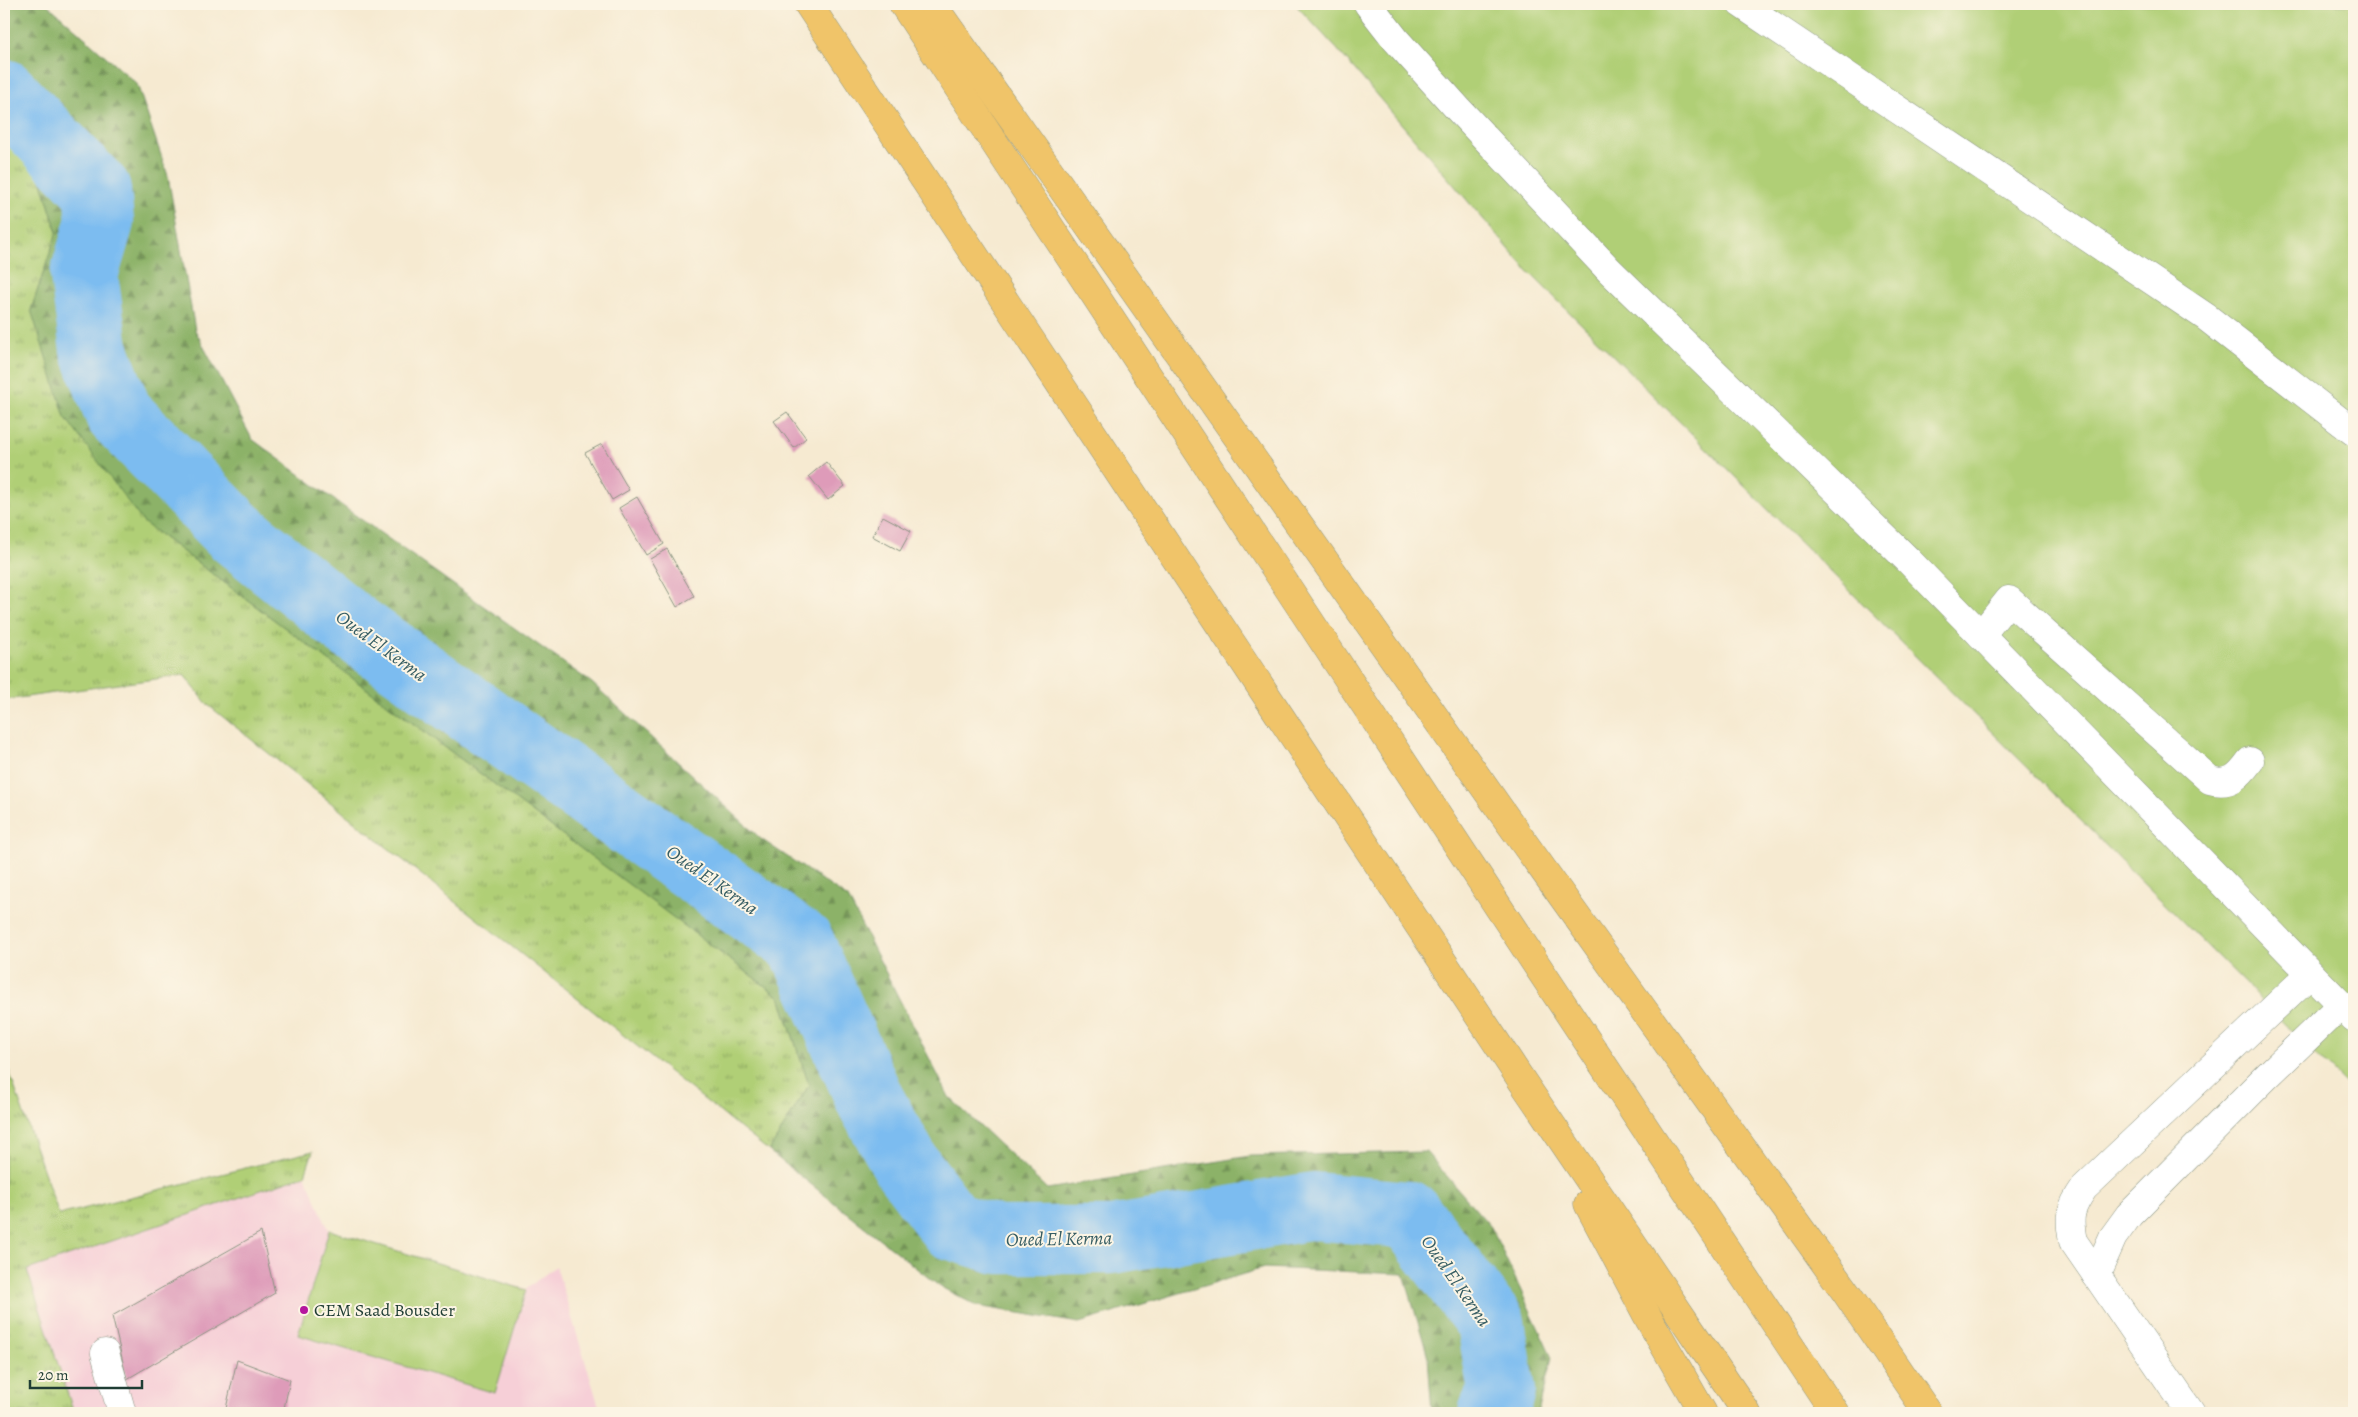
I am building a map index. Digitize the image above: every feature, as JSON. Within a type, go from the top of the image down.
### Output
[{"type":"highway","points":[[808,4],[1522,1081],[1747,1413]]},
{"type":"highway","points":[[903,4],[1835,1413]]},
{"type":"highway","points":[[932,4],[1510,823],[1846,1294],[1928,1413]]},
{"type":"highway","points":[[1522,1081],[1649,1319],[1704,1413]]},
{"type":"street","points":[[1368,4],[1396,40],[1453,103],[1609,270],[1894,546],[2348,1011],[2265,1078],[2129,1215],[2113,1237],[2096,1275]]},
{"type":"street","points":[[1741,4],[2206,317],[2354,432]]},
{"type":"street","points":[[1981,635],[2010,600],[2210,780],[2226,782],[2234,779],[2250,761]]},
{"type":"street","points":[[2191,1413],[2074,1241],[2069,1222],[2073,1203],[2084,1188],[2310,974]]},
{"type":"street","points":[[106,1353],[122,1413]]},
{"type":"shaded area","name":"CEM Saad Bousder","points":[[305,1175],[329,1230],[526,1289],[556,1266],[601,1413],[74,1413],[26,1270]]},
{"type":"green space","points":[[4,4],[47,4],[137,84],[168,176],[195,330],[252,439],[348,510],[592,683],[761,839],[848,898],[949,1097],[1047,1189],[1250,1156],[1426,1152],[1491,1227],[1552,1357],[1538,1413],[1432,1413],[1428,1357],[1404,1274],[1264,1268],[1079,1323],[977,1306],[939,1286],[769,1151],[809,1085],[780,997],[143,522],[65,417],[31,310],[57,232],[38,169],[4,137]]},
{"type":"green space","points":[[1295,4],[2354,4],[2354,1092],[1528,271],[1337,49]]},
{"type":"green space","points":[[4,137],[38,169],[57,232],[31,310],[143,522],[780,997],[809,1085],[769,1151],[208,705],[184,675],[4,700]]},
{"type":"green space","points":[[4,1057],[59,1215],[313,1151],[305,1175],[27,1270],[74,1413],[4,1413]]},
{"type":"green space","points":[[329,1230],[526,1290],[495,1393],[298,1335]]},
{"type":"building","points":[[787,412],[806,438],[794,448],[774,421]]},
{"type":"building","points":[[602,444],[629,490],[612,500],[585,453]]},
{"type":"building","points":[[826,462],[845,486],[828,500],[809,476]]},
{"type":"building","points":[[637,497],[664,544],[646,555],[619,508]]},
{"type":"building","points":[[883,516],[911,531],[900,551],[872,536]]},
{"type":"building","points":[[667,549],[694,596],[677,607],[650,559]]},
{"type":"building","points":[[261,1232],[275,1293],[127,1379],[112,1316]]},
{"type":"building","points":[[237,1360],[290,1380],[283,1413],[225,1413]]},
{"type":"waterway","name":"Oued El Kerma","points":[[4,93],[97,190],[100,221],[84,275],[94,349],[119,414],[235,532],[349,624],[801,944],[871,1102],[907,1166],[952,1226],[998,1240],[1111,1240],[1314,1206],[1409,1215],[1491,1323],[1502,1391],[1492,1413]]},
{"type":"place","name":"CEM Saad Bousder","points":[[304,1310]]}]
